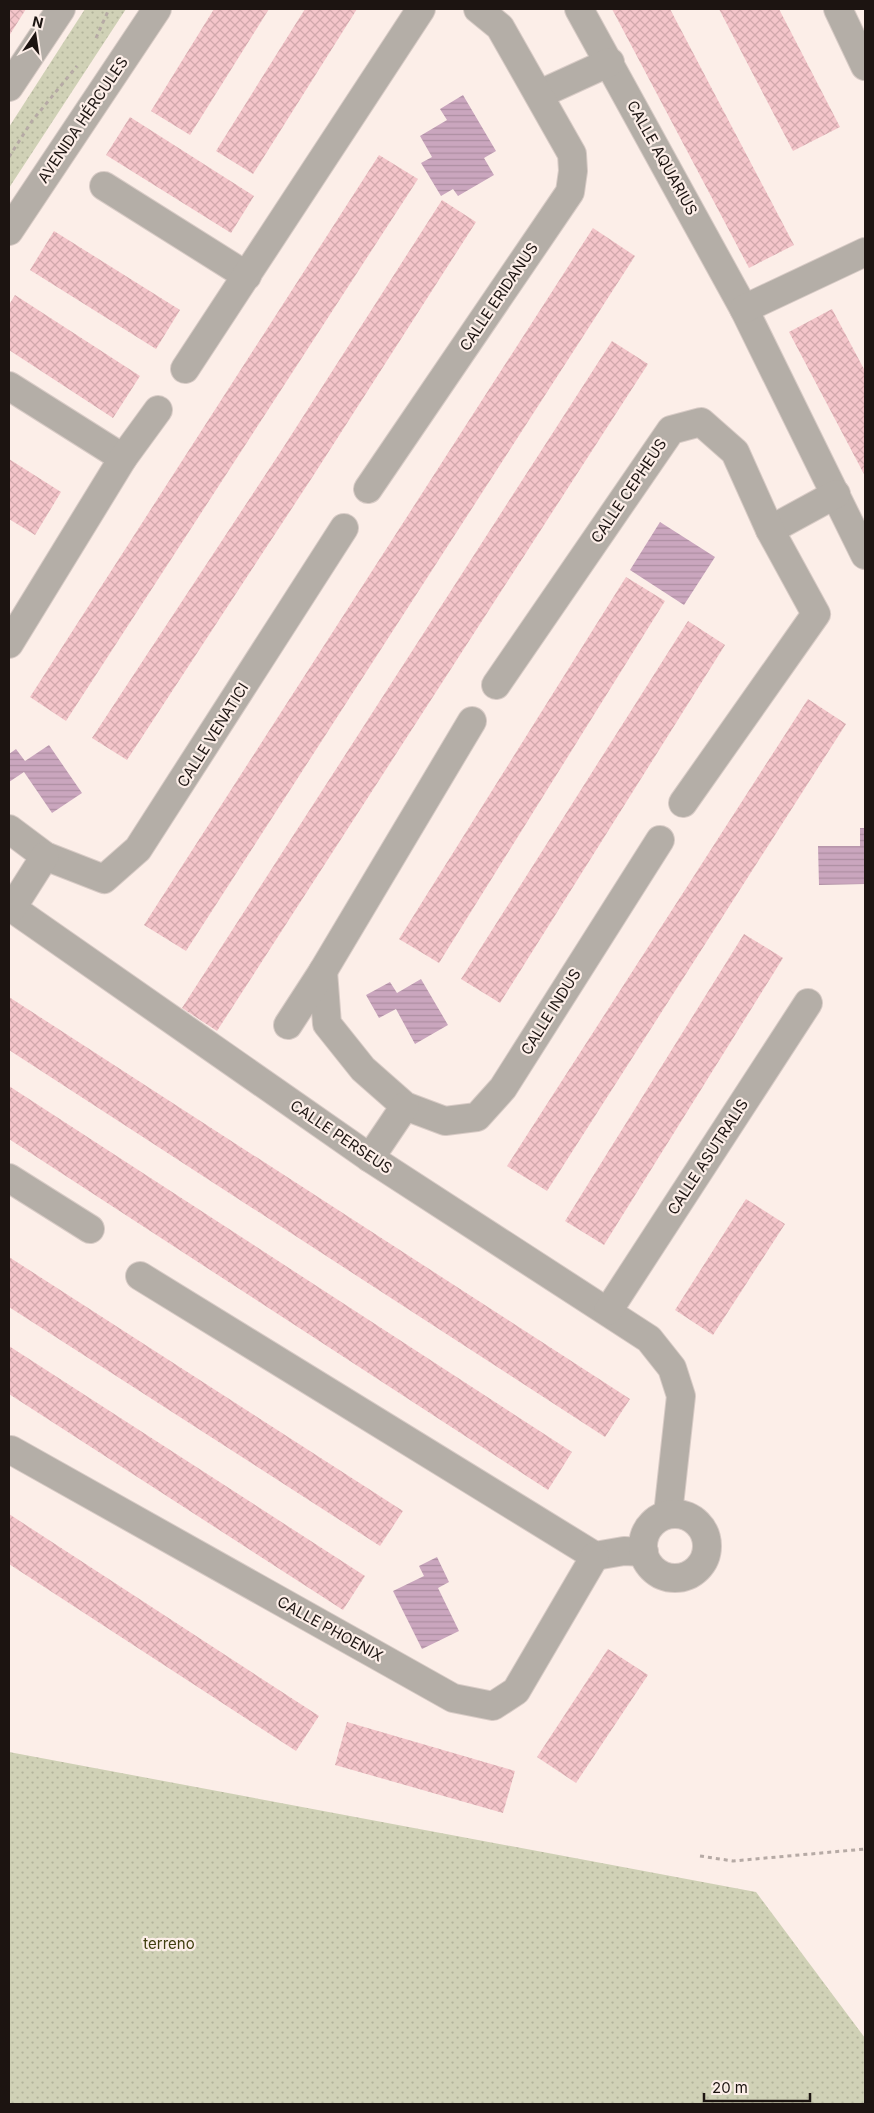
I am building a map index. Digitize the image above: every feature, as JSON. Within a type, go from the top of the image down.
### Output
[{"type":"street","points":[[9,88],[61,9]]},
{"type":"street","name":"AVENIDA HÉRCULES","points":[[9,231],[157,9]]},
{"type":"street","points":[[185,369],[421,9]]},
{"type":"street","name":"CALLE ERIDANUS","points":[[368,489],[570,192],[574,171],[572,154],[540,94],[500,27],[478,9]]},
{"type":"street","name":"CALLE AQUARIUS","points":[[579,9],[610,62],[744,309],[865,555]]},
{"type":"street","points":[[838,9],[865,66]]},
{"type":"street","points":[[540,94],[610,62]]},
{"type":"street","points":[[104,186],[247,276]]},
{"type":"street","points":[[744,309],[865,252]]},
{"type":"street","points":[[9,386],[124,458]]},
{"type":"street","points":[[9,644],[124,458],[158,410]]},
{"type":"street","name":"CALLE CEPHEUS","points":[[496,686],[671,430],[701,422],[735,452],[770,530],[816,614],[683,803]]},
{"type":"street","points":[[770,530],[836,494]]},
{"type":"street","name":"CALLE VENATICI","points":[[9,829],[45,856],[104,879],[138,850],[344,528]]},
{"type":"street","points":[[288,1025],[472,721]]},
{"type":"street","name":"CALLE INDUS","points":[[322,971],[327,1024],[363,1069],[406,1106],[445,1122],[477,1117],[503,1088],[660,840]]},
{"type":"street","points":[[10,907],[45,856]]},
{"type":"street","name":"CALLE PERSEUS","points":[[10,907],[370,1158],[650,1339],[672,1368],[681,1396],[668,1514]]},
{"type":"street","name":"CALLE ASUTRALIS","points":[[608,1311],[808,1003]]},
{"type":"street","points":[[370,1158],[406,1106]]},
{"type":"street","points":[[9,1178],[90,1229]]},
{"type":"street","points":[[140,1276],[595,1556],[624,1551],[644,1552]]},
{"type":"street","name":"CALLE PHOENIX","points":[[11,1450],[453,1698],[493,1706],[516,1691],[595,1556]]},
{"type":"street","points":[[668,1514],[680,1514],[691,1518],[701,1526],[706,1537],[707,1549],[703,1561],[695,1571],[684,1576],[671,1577],[658,1573],[649,1564],[644,1552],[643,1539],[648,1528],[656,1519],[668,1514]]},
{"type":"path","points":[[91,46],[109,9]]},
{"type":"path","points":[[9,157],[32,121],[81,61]]},
{"type":"path","points":[[700,1856],[733,1861],[865,1849]]},
{"type":"green space","points":[[85,9],[126,9],[9,188],[9,127]]},
{"type":"green space","name":"terreno","points":[[9,1752],[756,1892],[865,2038],[865,2104],[9,2104]]},
{"type":"shaded area","points":[[463,95],[496,151],[484,158],[494,175],[458,196],[453,189],[441,196],[421,163],[432,157],[420,136],[447,120],[440,109]]},
{"type":"shaded area","points":[[660,522],[715,557],[684,605],[630,570]]},
{"type":"shaded area","points":[[49,745],[82,793],[52,813],[24,772],[9,782],[9,754],[16,749],[25,761]]},
{"type":"shaded area","points":[[860,828],[865,828],[865,884],[819,885],[818,846],[860,846]]},
{"type":"shaded area","points":[[421,979],[448,1025],[415,1044],[396,1009],[379,1018],[366,995],[390,982],[397,993]]},
{"type":"shaded area","points":[[437,1557],[449,1582],[438,1588],[459,1631],[422,1649],[393,1591],[424,1576],[419,1566]]},
{"type":"building","points":[[9,9],[26,9],[9,36]]},
{"type":"building","points":[[214,9],[269,9],[190,135],[151,111]]},
{"type":"building","points":[[305,9],[357,9],[253,174],[216,151]]},
{"type":"building","points":[[612,9],[670,9],[794,245],[749,268]]},
{"type":"building","points":[[719,9],[779,9],[840,127],[793,151]]},
{"type":"building","points":[[130,117],[254,196],[231,233],[106,155]]},
{"type":"building","points":[[379,155],[418,179],[66,721],[30,697]]},
{"type":"building","points":[[442,200],[476,222],[315,473],[127,760],[92,738],[281,451]]},
{"type":"building","points":[[593,228],[635,256],[186,951],[144,925]]},
{"type":"building","points":[[54,231],[180,310],[156,349],[30,270]]},
{"type":"building","points":[[15,295],[140,376],[113,418],[9,350],[9,305]]},
{"type":"building","points":[[832,309],[865,371],[865,476],[789,332]]},
{"type":"building","points":[[612,341],[648,364],[217,1031],[182,1008]]},
{"type":"building","points":[[9,459],[61,492],[35,535],[9,519]]},
{"type":"building","points":[[626,577],[665,601],[439,963],[399,939]]},
{"type":"building","points":[[688,621],[725,645],[500,1003],[461,979]]},
{"type":"building","points":[[808,699],[846,724],[547,1191],[507,1166]]},
{"type":"building","points":[[744,934],[783,958],[604,1245],[565,1221]]},
{"type":"building","points":[[9,997],[630,1399],[605,1437],[9,1050]]},
{"type":"building","points":[[9,1086],[572,1452],[548,1490],[9,1139]]},
{"type":"building","points":[[746,1199],[785,1224],[713,1335],[675,1310]]},
{"type":"building","points":[[9,1257],[403,1511],[380,1546],[9,1307]]},
{"type":"building","points":[[9,1346],[365,1576],[343,1610],[9,1394]]},
{"type":"building","points":[[9,1514],[319,1716],[296,1751],[9,1564]]},
{"type":"building","points":[[608,1649],[648,1675],[576,1783],[537,1757]]},
{"type":"building","points":[[347,1722],[515,1771],[503,1813],[335,1765]]}]
